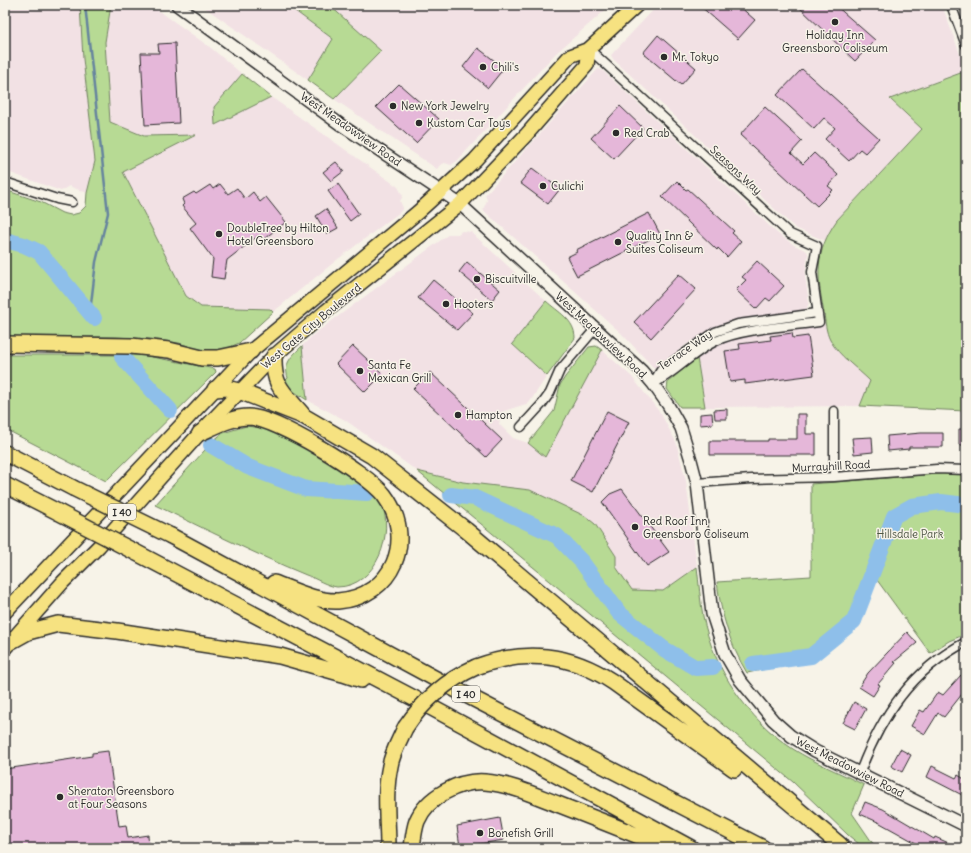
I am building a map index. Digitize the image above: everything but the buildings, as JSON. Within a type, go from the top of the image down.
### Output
[{"type":"highway","points":[[5,344],[131,346],[168,350],[202,358],[218,358],[251,351]]},
{"type":"highway","points":[[274,356],[273,372],[276,383],[305,417]]},
{"type":"highway","points":[[215,389],[227,388],[239,391],[305,417],[372,456],[466,530],[841,847]]},
{"type":"highway","points":[[177,539],[242,571],[304,594],[337,601],[356,598],[369,592],[382,582],[397,557],[398,526],[384,495],[357,473],[318,447],[268,421],[249,417],[234,419],[200,433]]},
{"type":"highway","name":"I 40","points":[[5,453],[177,539],[447,685],[763,848]]},
{"type":"highway","name":"I 40","points":[[5,485],[423,704],[691,848]]},
{"type":"highway","points":[[8,645],[28,632],[58,624],[132,633],[280,656],[343,674],[423,704]]},
{"type":"highway","points":[[388,848],[387,787],[390,766],[394,751],[405,728],[416,711],[449,680],[476,666],[493,660],[531,655],[571,661],[596,670],[841,847]]},
{"type":"highway","points":[[412,848],[417,821],[433,800],[446,791],[462,785],[483,782],[506,785],[668,848]]},
{"type":"highway","points":[[388,824],[394,848]]},
{"type":"main road","name":"West Gate City Boulevard","points":[[6,609],[65,550],[251,351],[441,191],[475,160],[570,56],[589,49],[636,5]]},
{"type":"main road","name":"West Gate City Boulevard","points":[[8,645],[63,582],[99,546],[200,433],[274,356],[326,311],[460,204],[527,134],[587,65],[589,49]]},
{"type":"street","name":"West Meadowview Road","points":[[177,5],[342,125],[460,204],[642,371],[668,405],[681,428],[697,483],[712,614],[725,654],[744,684],[773,720],[791,736],[815,750],[966,826]]},
{"type":"street","points":[[951,5],[966,45]]},
{"type":"street","name":"Seasons Way","points":[[589,49],[790,234],[817,246],[812,272],[818,322]]},
{"type":"street","points":[[5,182],[57,200],[72,202]]},
{"type":"street","name":"Terrace Way","points":[[653,384],[661,370],[715,332],[738,324],[817,313]]},
{"type":"street","name":"Terrace Way","points":[[653,384],[665,378],[709,344],[728,336],[818,322]]},
{"type":"street","points":[[521,427],[550,393],[560,370],[595,329]]},
{"type":"street","points":[[834,411],[834,477]]},
{"type":"street","name":"Murrayhill Road","points":[[697,483],[750,479],[834,477],[937,469],[966,470]]},
{"type":"street","points":[[860,772],[867,753],[885,717],[905,690],[945,653],[966,642]]},
{"type":"shaded area","points":[[5,5],[80,5],[83,59],[95,161],[87,193],[69,186],[61,191],[5,171]]},
{"type":"shaded area","points":[[111,5],[151,5],[211,48],[242,74],[214,107],[215,125],[271,97],[398,187],[403,196],[400,201],[403,208],[400,212],[338,259],[273,312],[270,309],[201,307],[186,296],[123,172],[195,135],[144,136],[110,122],[105,42]]},
{"type":"shaded area","points":[[201,5],[287,5],[333,39],[308,80]]},
{"type":"shaded area","points":[[329,5],[611,5],[555,54],[457,161],[451,165],[445,163],[440,165],[437,169],[334,99],[381,51]]},
{"type":"shaded area","points":[[658,5],[942,5],[966,71],[890,99],[923,129],[837,220],[826,241],[795,228],[613,59],[611,55]]},
{"type":"shaded area","points":[[598,69],[602,70],[777,233],[794,245],[807,251],[808,254],[805,276],[809,303],[806,310],[722,324],[687,344],[655,369],[621,333],[483,210],[487,200],[485,195]]},
{"type":"shaded area","points":[[462,231],[471,232],[546,301],[512,344],[547,376],[529,403],[504,411],[501,414],[499,424],[513,438],[528,443],[545,457],[602,350],[632,377],[661,414],[676,442],[686,481],[697,567],[663,591],[632,590],[616,567],[616,556],[595,524],[463,482],[417,471],[345,420],[307,400],[302,346],[313,335],[449,234],[458,234]]},
{"type":"shaded area","points":[[826,324],[829,338],[836,348],[871,381],[860,406],[705,407],[697,358],[718,345],[738,337]]},
{"type":"green space","points":[[80,5],[111,5],[105,42],[110,122],[144,136],[196,135],[123,172],[186,296],[201,307],[270,309],[273,312],[239,343],[225,351],[209,353],[179,343],[150,339],[116,337],[5,337],[5,190],[41,202],[62,213],[71,215],[79,213],[86,206],[87,193],[95,161],[83,59]]},
{"type":"green space","points":[[287,5],[329,5],[381,51],[334,99],[308,80],[333,39]]},
{"type":"green space","points":[[966,71],[966,411],[860,406],[870,381],[838,351],[830,340],[827,330],[819,276],[819,265],[824,243],[837,220],[922,129],[890,99]]},
{"type":"green space","points":[[242,74],[271,97],[215,125],[214,107]]},
{"type":"green space","points":[[546,301],[569,321],[575,338],[547,376],[512,344]]},
{"type":"green space","points":[[302,346],[307,400],[290,389],[285,381],[288,378],[287,368],[289,360]]},
{"type":"green space","points":[[596,346],[602,350],[545,457],[528,443],[554,411],[560,385],[565,377],[589,347]]},
{"type":"green space","points":[[5,355],[142,355],[215,369],[216,372],[106,481],[5,429]]},
{"type":"green space","points":[[697,358],[705,407],[680,407],[667,389],[668,382]]},
{"type":"green space","points":[[246,426],[273,431],[296,443],[331,463],[364,485],[381,501],[385,514],[386,528],[384,542],[379,556],[372,568],[363,578],[351,585],[337,587],[329,585],[249,550],[155,505],[214,440],[223,433]]},
{"type":"green space","points":[[417,471],[463,482],[530,490],[585,516],[595,524],[616,556],[616,567],[632,590],[663,591],[697,567],[702,610],[708,635],[715,655],[735,691],[747,708],[761,723],[793,749],[864,785],[852,813],[876,848],[864,848],[848,835],[793,782]]},
{"type":"green space","name":"Hillsdale Park","points":[[948,473],[966,475],[966,634],[949,641],[930,653],[877,580],[860,622],[835,646],[811,660],[747,673],[727,629],[717,582],[811,576],[811,484]]},
{"type":"waterway","points":[[85,5],[108,213],[96,262],[90,312]]},
{"type":"waterway","points":[[5,240],[24,245],[39,252],[94,318]]},
{"type":"waterway","points":[[122,357],[170,410]]},
{"type":"waterway","points":[[211,445],[248,467],[306,489],[367,493]]},
{"type":"waterway","points":[[451,495],[475,498],[557,536],[582,562],[619,613],[664,649],[696,668],[713,667]]},
{"type":"waterway","points":[[753,664],[811,656],[854,621],[894,516],[912,506],[941,502],[966,505]]},
{"type":"place","name":"Holiday Inn Greensboro Coliseum","points":[[835,22]]},
{"type":"place","name":"Mr. Tokyo","points":[[664,57]]},
{"type":"place","name":"Chili's","points":[[483,67]]},
{"type":"place","name":"New York Jewelry","points":[[393,106]]},
{"type":"place","name":"Kustom Car Toys","points":[[419,123]]},
{"type":"place","name":"Red Crab","points":[[616,133]]},
{"type":"place","name":"Culichi","points":[[543,186]]},
{"type":"place","name":"DoubleTree by Hilton Hotel Greensboro","points":[[219,234]]},
{"type":"place","name":"Quality Inn & Suites Coliseum","points":[[618,242]]},
{"type":"place","name":"Biscuitville","points":[[477,279]]},
{"type":"place","name":"Hooters","points":[[446,304]]},
{"type":"place","name":"Santa Fe Mexican Grill","points":[[360,371]]},
{"type":"place","name":"Hampton","points":[[458,415]]},
{"type":"place","name":"Red Roof Inn Greensboro Coliseum","points":[[635,527]]},
{"type":"place","name":"Sheraton Greensboro at Four Seasons","points":[[60,797]]},
{"type":"place","name":"Bonefish Grill","points":[[480,833]]}]
